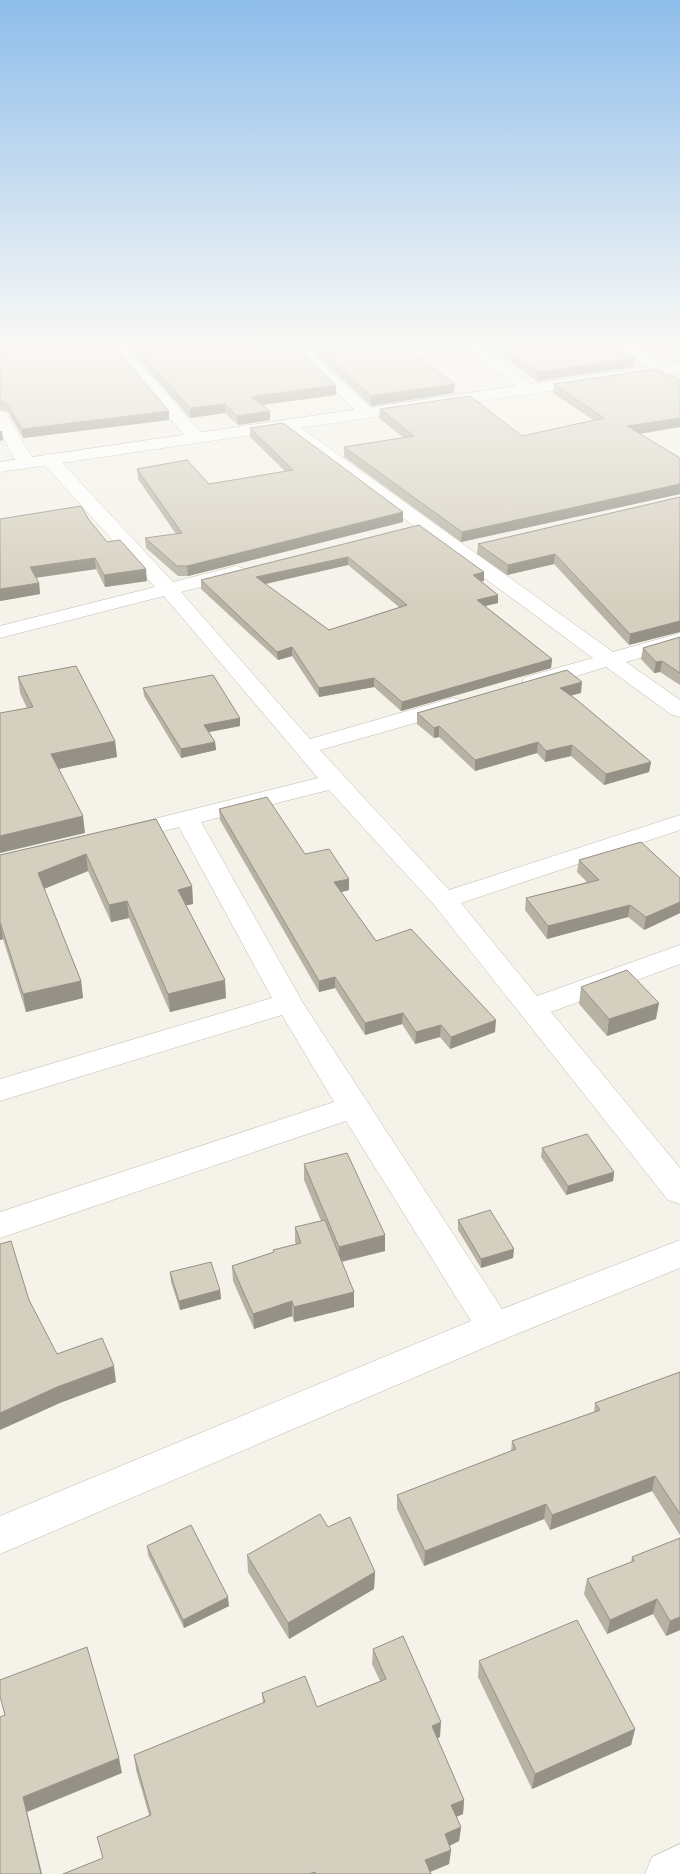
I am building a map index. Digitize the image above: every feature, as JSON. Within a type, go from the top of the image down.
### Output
[{"type":"street","points":[[12,430],[37,461],[168,589],[334,781],[444,900],[680,1190]]},
{"type":"street","points":[[189,430],[196,438]]},
{"type":"street","points":[[0,466],[249,430]]},
{"type":"street","points":[[294,430],[411,527],[459,550],[680,710]]},
{"type":"street","points":[[459,550],[478,546]]},
{"type":"street","points":[[0,632],[252,568]]},
{"type":"street","points":[[514,687],[680,638]]},
{"type":"street","points":[[306,748],[476,698]]},
{"type":"street","points":[[103,839],[334,781]]},
{"type":"street","points":[[187,819],[289,1003],[352,1107],[494,1327]]},
{"type":"street","points":[[444,900],[680,822]]},
{"type":"street","points":[[532,1008],[680,954]]},
{"type":"street","points":[[0,1090],[289,1003]]},
{"type":"street","points":[[0,1225],[352,1107]]},
{"type":"street","points":[[0,1535],[494,1327],[680,1254]]},
{"type":"street","points":[[669,1874],[680,1868]]},
{"type":"building","points":[[253,430],[293,430],[403,512],[187,566],[177,566],[145,538],[182,533],[137,469],[187,460],[209,484],[293,470]]},
{"type":"building","points":[[407,430],[515,430],[522,436],[547,430],[634,430],[680,458],[680,484],[462,532],[344,447],[414,436]]},
{"type":"building","points":[[680,497],[680,621],[630,634],[555,554],[508,565],[478,544]]},
{"type":"building","points":[[81,506],[89,520],[107,542],[120,540],[146,569],[104,575],[95,558],[30,567],[39,583],[0,589],[0,519]]},
{"type":"building","points":[[419,525],[484,572],[473,575],[498,595],[477,600],[552,659],[402,702],[374,678],[319,688],[292,647],[277,652],[201,580]],"holes":[[[348,557],[407,605],[329,630],[256,577]]]},
{"type":"building","points":[[680,637],[680,673],[662,661],[656,662],[643,648]]},
{"type":"building","points":[[76,666],[115,741],[51,754],[83,816],[0,836],[0,713],[33,707],[18,677]]},
{"type":"building","points":[[567,670],[582,682],[560,688],[651,762],[606,774],[572,745],[546,751],[538,742],[475,760],[439,726],[434,728],[417,713]]},
{"type":"building","points":[[213,675],[240,718],[204,725],[215,742],[181,749],[143,688]]},
{"type":"building","points":[[267,797],[305,854],[329,849],[349,879],[334,882],[376,941],[411,929],[496,1020],[451,1037],[441,1025],[416,1032],[403,1013],[365,1023],[335,977],[319,981],[219,809]]},
{"type":"building","points":[[156,819],[192,886],[178,890],[225,980],[168,994],[127,901],[109,905],[86,854],[38,873],[81,981],[23,994],[0,922],[0,855]]},
{"type":"building","points":[[641,842],[680,878],[680,902],[646,917],[630,905],[548,926],[526,898],[599,880],[579,860]]},
{"type":"building","points":[[627,970],[659,1003],[609,1019],[581,987]]},
{"type":"building","points":[[587,1134],[614,1172],[568,1186],[542,1148]]},
{"type":"building","points":[[347,1153],[385,1235],[339,1247],[304,1164]]},
{"type":"building","points":[[490,1210],[514,1249],[481,1259],[458,1220]]},
{"type":"building","points":[[325,1220],[354,1292],[294,1307],[292,1301],[253,1314],[232,1266],[274,1252],[273,1250],[301,1243],[295,1227]]},
{"type":"building","points":[[11,1241],[29,1300],[57,1354],[102,1338],[114,1366],[57,1387],[0,1413],[0,1244]]},
{"type":"building","points":[[211,1262],[220,1290],[179,1301],[170,1272]]},
{"type":"building","points":[[680,1372],[680,1514],[655,1476],[552,1515],[546,1504],[425,1551],[397,1495],[516,1449],[512,1441],[600,1410],[595,1403]]},
{"type":"building","points":[[320,1514],[328,1527],[350,1517],[375,1572],[288,1623],[247,1555]]},
{"type":"building","points":[[191,1525],[228,1597],[183,1620],[147,1546]]},
{"type":"building","points":[[680,1538],[680,1617],[670,1621],[657,1599],[610,1620],[587,1579],[634,1561],[632,1557]]},
{"type":"building","points":[[577,1620],[635,1729],[535,1774],[479,1661]]},
{"type":"building","points":[[403,1636],[441,1722],[432,1726],[464,1800],[451,1805],[461,1827],[445,1834],[451,1850],[425,1860],[431,1874],[316,1874],[315,1872],[309,1874],[63,1874],[103,1858],[97,1837],[151,1815],[134,1755],[265,1702],[262,1693],[305,1676],[317,1707],[386,1679],[373,1649]]},
{"type":"building","points":[[87,1647],[119,1758],[23,1797],[41,1874],[0,1874],[0,1717],[5,1715],[0,1696],[0,1680]]}]
